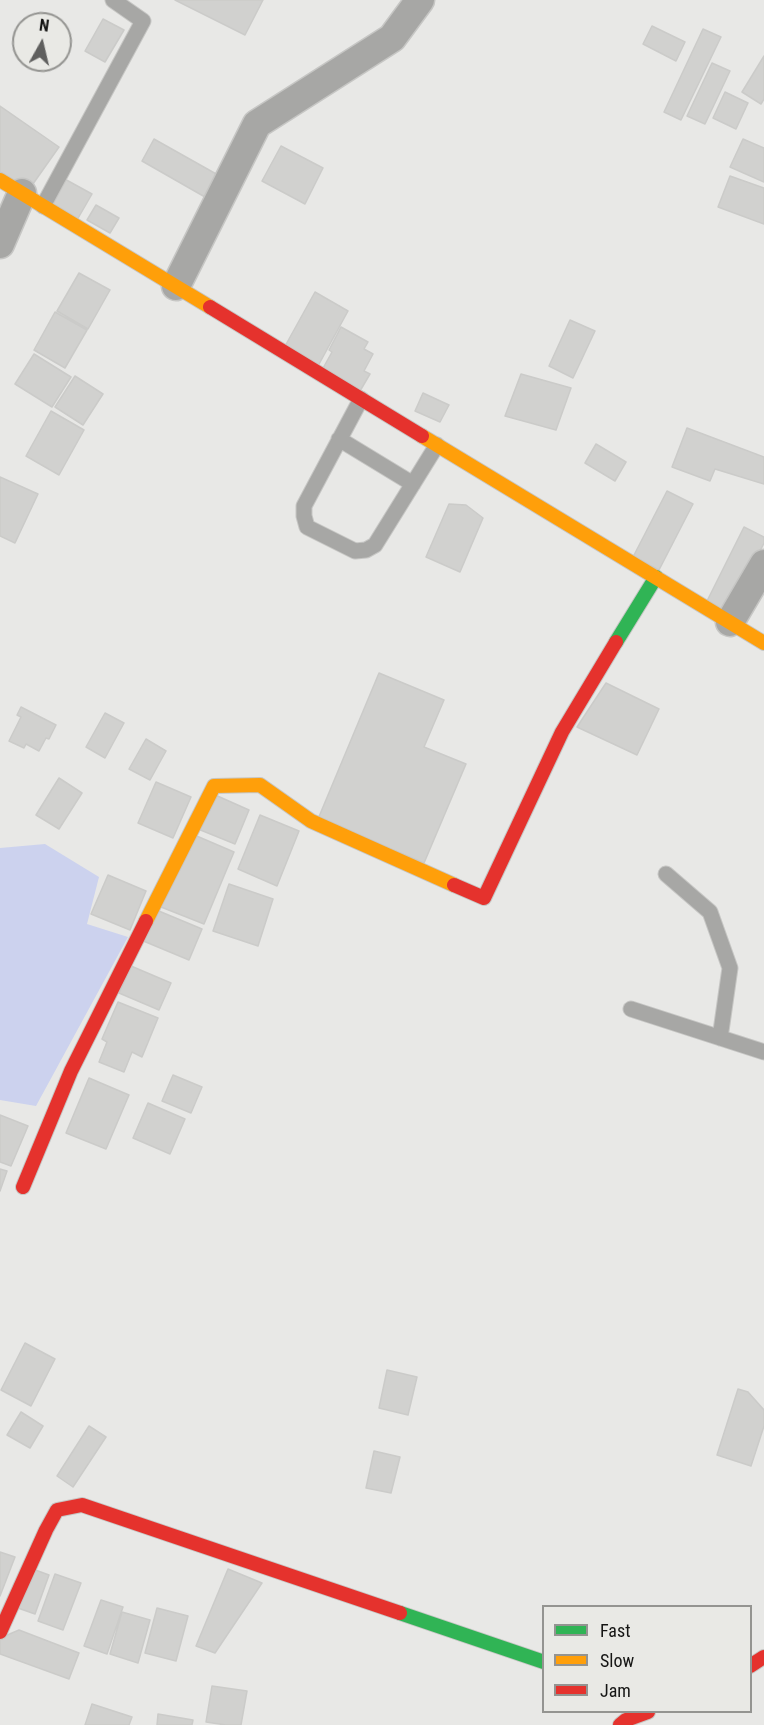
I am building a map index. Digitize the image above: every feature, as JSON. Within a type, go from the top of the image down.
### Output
[{"type":"street","points":[[176,286],[257,124],[392,38],[420,0]]},
{"type":"street","points":[[0,244],[22,193],[764,643]]},
{"type":"street","points":[[730,622],[764,564]]},
{"type":"street","points":[[23,1186],[71,1071],[214,786],[260,785],[311,821],[484,898],[562,732],[656,577]]},
{"type":"street","points":[[0,1632],[57,1510],[82,1505],[542,1662]]},
{"type":"street","points":[[620,1725],[626,1720],[645,1713]]},
{"type":"lane","points":[[22,193],[143,21],[113,0]]},
{"type":"lane","points":[[361,399],[304,506],[307,527],[355,551],[366,550],[375,544],[437,445]]},
{"type":"lane","points":[[339,439],[413,484]]},
{"type":"lane","points":[[666,874],[710,912],[730,968],[720,1038]]},
{"type":"lane","points":[[631,1010],[764,1052]]},
{"type":"shaded area","points":[[45,844],[99,877],[87,924],[128,937],[36,1106],[0,1100],[0,848]]},
{"type":"building","points":[[175,0],[263,0],[245,35]]},
{"type":"building","points":[[103,19],[124,30],[105,62],[85,51]]},
{"type":"building","points":[[652,26],[685,42],[676,61],[643,44]]},
{"type":"building","points":[[703,29],[721,37],[681,120],[664,112]]},
{"type":"building","points":[[764,56],[764,99],[761,104],[742,92]]},
{"type":"building","points":[[712,63],[730,71],[705,124],[687,116]]},
{"type":"building","points":[[725,92],[748,103],[736,129],[713,118]]},
{"type":"building","points":[[0,106],[59,147],[28,191],[0,172]]},
{"type":"building","points":[[154,139],[218,175],[205,197],[142,161]]},
{"type":"building","points":[[743,139],[764,148],[764,182],[730,167]]},
{"type":"building","points":[[281,146],[323,168],[305,204],[262,181]]},
{"type":"building","points":[[730,176],[764,188],[764,224],[718,207]]},
{"type":"building","points":[[61,177],[92,194],[77,220],[46,203]]},
{"type":"building","points":[[96,205],[119,218],[110,233],[87,220]]},
{"type":"building","points":[[79,273],[110,290],[88,329],[57,311]]},
{"type":"building","points":[[315,292],[348,311],[318,366],[284,348]]},
{"type":"building","points":[[55,312],[87,330],[65,368],[34,350]]},
{"type":"building","points":[[570,320],[595,331],[573,378],[549,366]]},
{"type":"building","points":[[341,327],[368,342],[364,349],[373,354],[364,371],[370,374],[360,391],[322,370],[332,352],[329,350]]},
{"type":"building","points":[[34,354],[71,377],[52,407],[15,384]]},
{"type":"building","points":[[521,374],[571,388],[556,430],[505,416]]},
{"type":"building","points":[[75,376],[103,394],[83,425],[55,407]]},
{"type":"building","points":[[423,393],[449,405],[440,422],[415,411]]},
{"type":"building","points":[[51,411],[84,430],[59,475],[26,456]]},
{"type":"building","points":[[687,428],[764,457],[764,484],[715,469],[710,481],[672,467]]},
{"type":"building","points":[[596,444],[626,462],[615,481],[585,463]]},
{"type":"building","points":[[0,477],[38,494],[15,543],[0,536]]},
{"type":"building","points":[[667,491],[693,504],[659,570],[633,557]]},
{"type":"building","points":[[449,504],[466,505],[483,518],[460,572],[426,557]]},
{"type":"building","points":[[744,527],[764,537],[764,543],[727,616],[705,605]]},
{"type":"building","points":[[379,673],[444,700],[424,747],[466,764],[424,863],[318,819]]},
{"type":"building","points":[[606,683],[659,709],[637,755],[577,727]]},
{"type":"building","points":[[21,707],[56,725],[49,739],[46,738],[39,751],[26,744],[24,748],[9,741],[21,717],[17,715]]},
{"type":"building","points":[[105,713],[124,723],[105,758],[86,747]]},
{"type":"building","points":[[146,739],[166,751],[150,780],[129,769]]},
{"type":"building","points":[[59,778],[82,793],[59,829],[36,815]]},
{"type":"building","points":[[156,782],[191,797],[173,838],[138,823]]},
{"type":"building","points":[[213,794],[249,810],[235,844],[198,829]]},
{"type":"building","points":[[260,815],[299,831],[277,886],[238,869]]},
{"type":"building","points":[[192,834],[234,852],[204,924],[161,907]]},
{"type":"building","points":[[108,875],[146,891],[130,930],[91,914]]},
{"type":"building","points":[[229,884],[273,899],[258,946],[213,931]]},
{"type":"building","points":[[154,909],[202,929],[189,960],[141,940]]},
{"type":"building","points":[[131,966],[171,983],[159,1010],[119,993]]},
{"type":"building","points":[[118,1002],[158,1018],[142,1057],[132,1052],[124,1072],[99,1062],[107,1042],[102,1039]]},
{"type":"building","points":[[173,1075],[202,1087],[191,1113],[162,1101]]},
{"type":"building","points":[[89,1078],[129,1095],[106,1149],[66,1133]]},
{"type":"building","points":[[148,1103],[185,1119],[170,1154],[133,1138]]},
{"type":"building","points":[[0,1115],[28,1126],[11,1166],[0,1162]]},
{"type":"building","points":[[0,1169],[7,1171],[0,1191]]},
{"type":"building","points":[[25,1343],[55,1359],[31,1406],[1,1390]]},
{"type":"building","points":[[387,1370],[417,1377],[408,1415],[379,1408]]},
{"type":"building","points":[[738,1389],[748,1392],[764,1410],[764,1426],[751,1466],[717,1455]]},
{"type":"building","points":[[21,1412],[43,1426],[30,1448],[7,1435]]},
{"type":"building","points":[[89,1426],[106,1437],[73,1487],[57,1476]]},
{"type":"building","points":[[374,1451],[400,1457],[391,1493],[366,1488]]},
{"type":"building","points":[[0,1552],[15,1557],[0,1596]]},
{"type":"building","points":[[30,1568],[49,1575],[35,1614],[15,1607]]},
{"type":"building","points":[[228,1569],[262,1583],[215,1653],[196,1646]]},
{"type":"building","points":[[55,1574],[81,1583],[63,1630],[38,1621]]},
{"type":"building","points":[[101,1600],[123,1607],[107,1654],[84,1646]]},
{"type":"building","points":[[157,1608],[188,1616],[176,1661],[145,1653]]},
{"type":"building","points":[[122,1612],[150,1620],[138,1663],[110,1654]]},
{"type":"building","points":[[19,1630],[79,1653],[69,1679],[0,1654],[0,1638]]},
{"type":"building","points":[[212,1686],[247,1691],[241,1725],[206,1722]]},
{"type":"building","points":[[92,1704],[132,1717],[129,1725],[85,1725]]},
{"type":"building","points":[[158,1714],[193,1720],[192,1725],[157,1725]]},
{"type":"traffic: fast","points":[[616,642],[656,577]]},
{"type":"traffic: fast","points":[[400,1613],[542,1661]]},
{"type":"traffic: slow","points":[[0,180],[210,307]]},
{"type":"traffic: slow","points":[[422,436],[764,643]]},
{"type":"traffic: slow","points":[[146,921],[214,786],[260,785],[311,821],[454,885]]},
{"type":"traffic: jam","points":[[210,307],[422,436]]},
{"type":"traffic: jam","points":[[454,885],[484,898],[562,732],[616,642]]},
{"type":"traffic: jam","points":[[23,1187],[71,1071],[146,921]]},
{"type":"traffic: jam","points":[[0,1632],[57,1510],[82,1505],[400,1613]]},
{"type":"traffic: jam","points":[[752,1665],[764,1657]]},
{"type":"traffic: jam","points":[[620,1725],[626,1720],[645,1713]]}]
